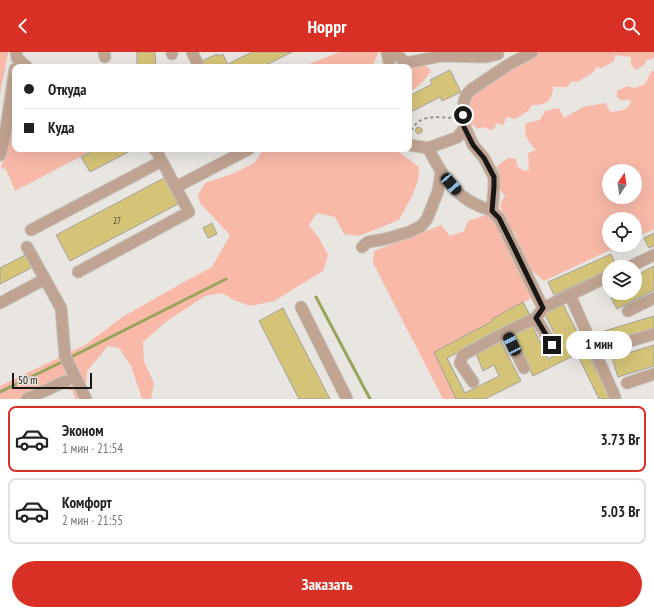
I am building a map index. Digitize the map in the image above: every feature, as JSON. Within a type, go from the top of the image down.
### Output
[{"type":"street","points":[[192,52],[198,64]]},
{"type":"street","points":[[387,52],[389,64]]},
{"type":"street","points":[[394,52],[406,64],[441,56],[486,57],[499,53],[508,65]]},
{"type":"street","points":[[492,211],[494,177],[484,158],[473,145],[464,127],[464,101],[467,94],[472,89],[508,65],[532,52]]},
{"type":"street","points":[[0,154],[12,82]]},
{"type":"street","points":[[412,145],[428,148],[458,136],[464,127]]},
{"type":"street","points":[[428,148],[441,172],[461,195],[476,205],[492,211],[499,218],[543,308]]},
{"type":"street","points":[[78,272],[189,212],[157,152]]},
{"type":"street","points":[[176,188],[243,152]]},
{"type":"street","points":[[31,230],[162,161]]},
{"type":"street","points":[[362,247],[368,242],[409,232],[421,226],[427,219],[438,191],[441,172]]},
{"type":"street","points":[[27,247],[61,308],[65,356],[86,399]]},
{"type":"street","points":[[642,261],[654,255]]},
{"type":"street","points":[[0,303],[45,279]]},
{"type":"street","points":[[473,382],[460,363],[463,355],[536,318],[543,308],[602,279]]},
{"type":"street","points":[[570,295],[615,397]]},
{"type":"street","points":[[628,311],[654,298]]},
{"type":"street","points":[[300,307],[347,399]]},
{"type":"street","points":[[536,318],[552,345]]},
{"type":"street","points":[[506,332],[524,368]]},
{"type":"street","points":[[610,347],[654,334]]},
{"type":"street","points":[[627,383],[654,374]]},
{"type":"street","points":[[27,399],[66,381]]},
{"type":"path","points":[[412,128],[418,122],[430,117],[454,118],[463,115]]},
{"type":"shaded area","points":[[0,52],[8,53],[0,94]]},
{"type":"shaded area","points":[[340,52],[378,53],[373,64],[309,64]]},
{"type":"shaded area","points":[[540,52],[654,52],[654,58],[647,60],[644,65],[636,70],[631,65],[631,57],[615,55],[614,61],[602,68],[596,67],[594,72],[577,82],[572,81],[567,87],[553,87],[552,96],[547,102],[541,105],[532,105],[528,111],[515,119],[506,117],[504,124],[502,125],[496,123],[495,128],[491,130],[484,127],[476,129],[474,125],[470,125],[466,102],[468,96]]},
{"type":"shaded area","points":[[422,63],[431,70],[427,77],[412,90],[412,64],[400,64]]},
{"type":"shaded area","points":[[654,70],[654,229],[642,235],[642,212],[602,212],[602,252],[606,252],[544,281],[530,269],[515,234],[503,217],[500,205],[505,196],[498,187],[500,177],[497,166],[508,158],[516,159],[517,166],[524,171],[529,170],[528,153],[536,150],[527,138],[525,131],[526,123],[540,120],[545,111],[559,108],[564,118],[583,107],[606,103],[610,112],[623,110],[628,107],[631,101],[628,99],[622,101],[617,97],[617,91],[627,86],[635,88],[645,84],[651,72]]},
{"type":"shaded area","points":[[12,128],[12,152],[89,152],[15,191],[6,169],[1,168]]},
{"type":"shaded area","points":[[262,152],[399,152],[419,167],[418,181],[399,220],[359,236],[344,234],[335,217],[317,213],[309,225],[319,238],[328,255],[323,271],[274,301],[250,306],[234,300],[222,293],[205,296],[167,321],[143,342],[144,362],[154,383],[151,399],[142,399],[131,366],[119,348],[108,346],[87,371],[86,391],[91,399],[75,399],[73,391],[53,386],[23,399],[0,399],[0,386],[85,345],[124,316],[212,267],[230,235],[200,203],[198,195],[205,183],[232,174],[254,163]]},
{"type":"shaded area","points":[[486,215],[496,221],[533,297],[436,356],[458,399],[443,399],[373,263],[374,251],[441,225],[450,236],[464,231],[468,221]]},
{"type":"building","points":[[137,52],[155,52],[156,64],[137,64]]},
{"type":"building","points":[[252,52],[292,52],[268,64],[228,64]]},
{"type":"building","points":[[217,54],[218,56],[223,54],[228,64],[204,64],[202,61]]},
{"type":"building","points":[[450,70],[461,92],[442,101],[440,97],[412,111],[412,94],[432,84],[430,80]]},
{"type":"building","points":[[417,127],[422,129],[422,132],[418,134],[415,131]]},
{"type":"building","points":[[91,152],[128,152],[90,172],[81,157]]},
{"type":"building","points":[[164,178],[178,204],[70,261],[56,235]]},
{"type":"building","points":[[212,223],[217,234],[208,238],[203,228]]},
{"type":"building","points":[[654,233],[654,246],[649,248],[644,238]]},
{"type":"building","points":[[27,254],[33,267],[0,284],[0,268]]},
{"type":"building","points":[[611,254],[614,260],[602,260],[602,273],[554,295],[548,282]]},
{"type":"building","points":[[654,266],[654,290],[642,296],[642,272]]},
{"type":"building","points":[[612,300],[635,300],[617,309]]},
{"type":"building","points":[[523,302],[531,317],[447,358],[465,393],[499,376],[494,365],[483,371],[476,353],[501,342],[521,381],[485,399],[456,399],[434,352],[493,321],[492,319]]},
{"type":"building","points":[[563,304],[610,398],[608,399],[599,399],[577,354],[533,376],[513,335],[532,325],[548,359],[563,351],[544,313]]},
{"type":"building","points":[[283,308],[330,399],[299,399],[259,321]]},
{"type":"building","points":[[654,316],[654,329],[604,344],[601,332]]},
{"type":"building","points":[[654,345],[654,366],[618,377],[612,358]]},
{"type":"waterway","points":[[69,358],[226,279]]},
{"type":"waterway","points":[[316,297],[370,399]]},
{"type":"waterway","points":[[0,392],[64,361]]},
{"type":"route","points":[[463,115],[464,127],[473,145],[484,158],[494,177],[492,211],[499,218],[543,308],[536,318],[552,345]]}]
